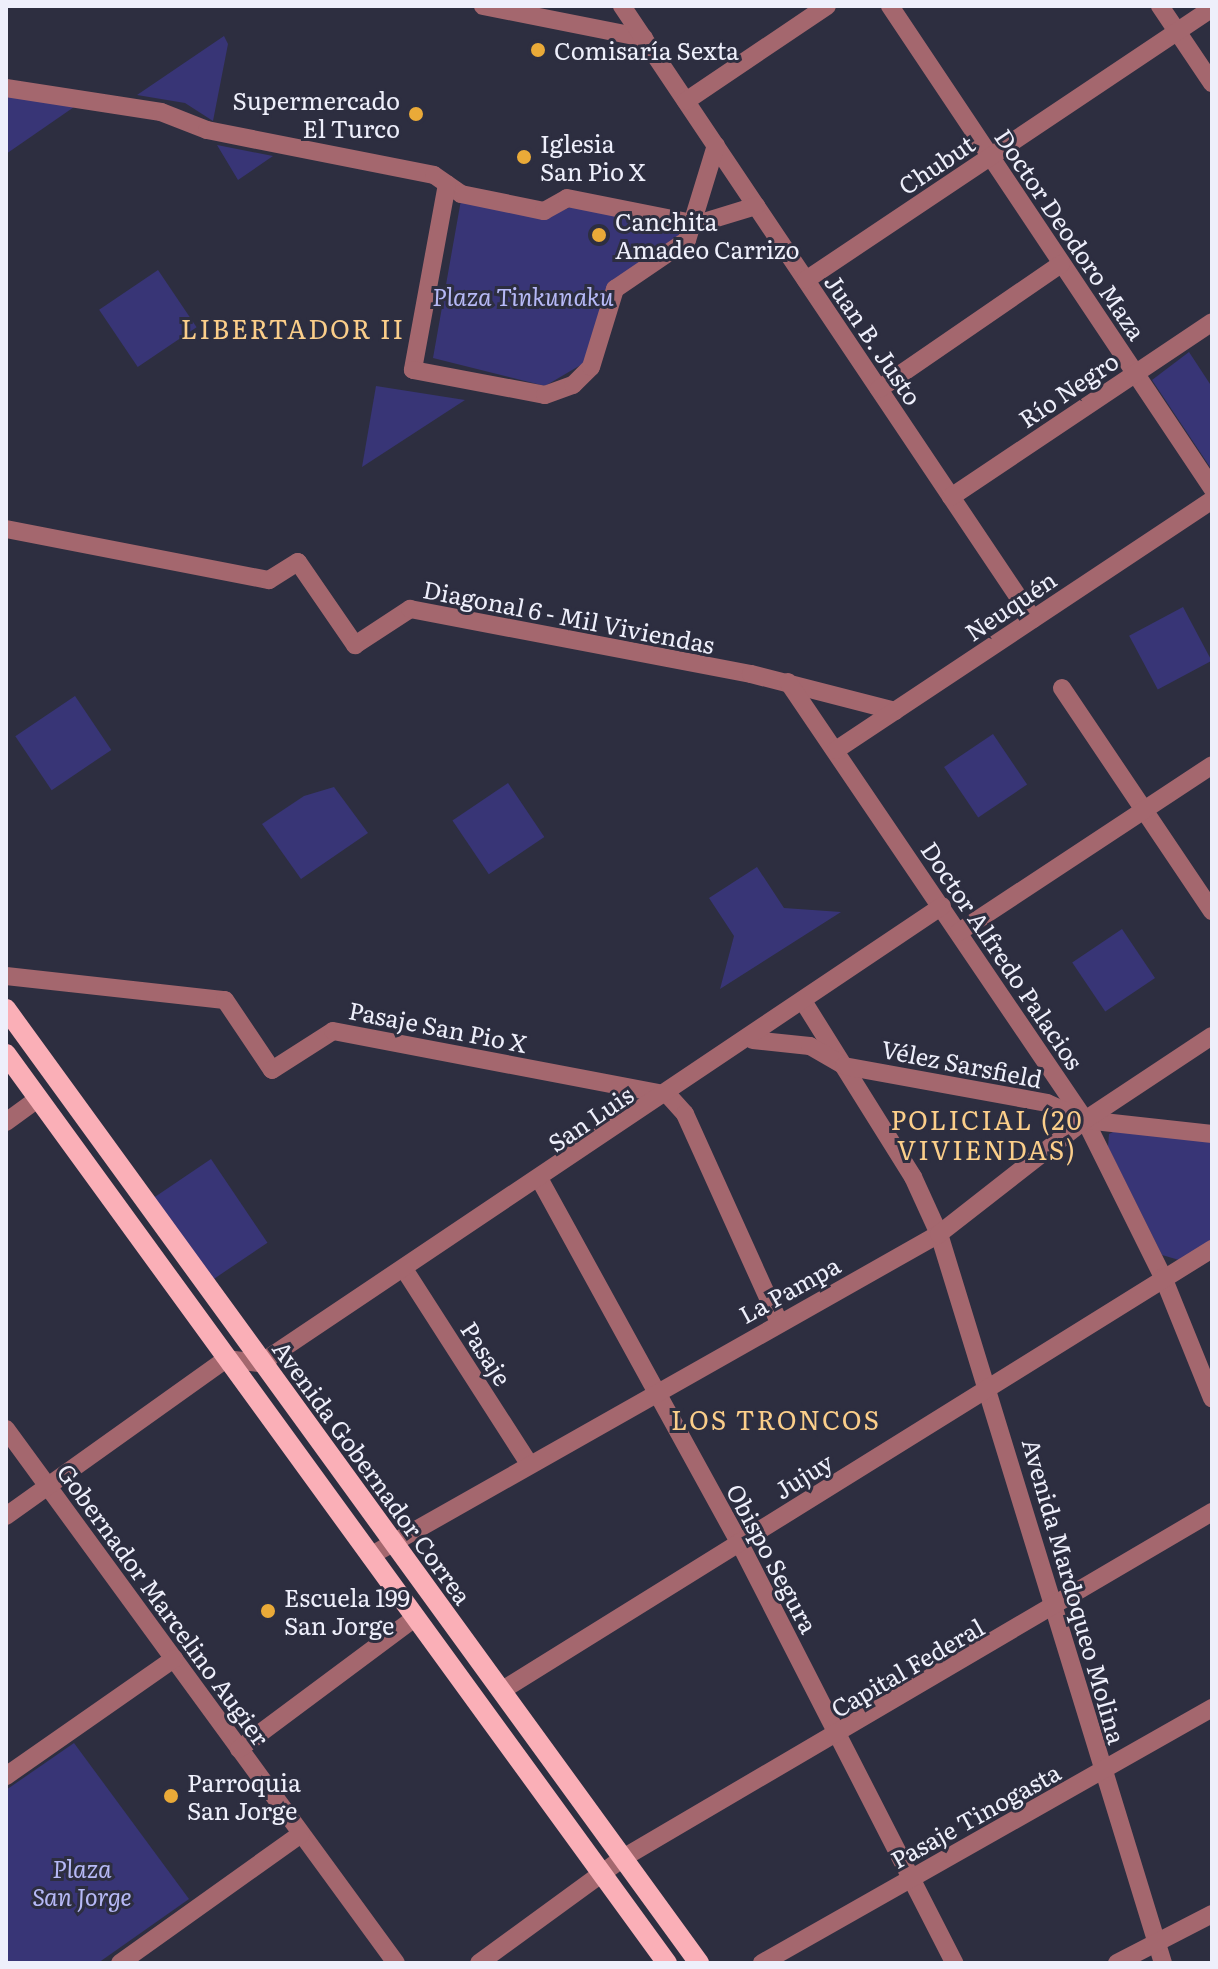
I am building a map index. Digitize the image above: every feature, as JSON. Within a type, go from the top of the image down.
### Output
[{"type":"main road","name":"Avenida Gobernador Correa","points":[[6,1009],[699,1963]]},
{"type":"main road","points":[[6,1054],[667,1963]]},
{"type":"street","points":[[483,6],[644,38]]},
{"type":"street","name":"Juan B. Justo","points":[[622,6],[1033,619]]},
{"type":"street","points":[[686,101],[827,6]]},
{"type":"street","name":"Doctor Deodoro Maza","points":[[890,6],[1212,488]]},
{"type":"street","points":[[1160,6],[1212,83]]},
{"type":"street","name":"Chubut","points":[[806,280],[1212,8]]},
{"type":"street","points":[[6,88],[161,112],[207,130],[447,184],[461,194],[544,211],[567,198],[697,224],[756,206]]},
{"type":"street","points":[[447,184],[413,370],[545,395],[573,385],[591,367],[615,289],[687,240],[697,224],[716,145]]},
{"type":"street","points":[[879,389],[1061,264]]},
{"type":"street","name":"Río Negro","points":[[951,497],[1212,322]]},
{"type":"street","name":"Neuquén","points":[[836,750],[1212,500]]},
{"type":"street","name":"Diagonal 6 - Mil Viviendas","points":[[6,529],[269,580],[298,562],[355,645],[410,609],[788,682],[895,711]]},
{"type":"street","name":"Doctor Alfredo Palacios","points":[[788,682],[1085,1120],[1163,1277],[1212,1398]]},
{"type":"street","points":[[1062,688],[1212,911]]},
{"type":"street","points":[[959,932],[1212,765]]},
{"type":"street","name":"San Luis","points":[[261,1363],[753,1040],[803,1001],[942,906]]},
{"type":"street","name":"Pasaje San Pio X","points":[[6,976],[225,1000],[272,1070],[333,1031],[668,1095]]},
{"type":"street","name":"Avenida Mardoqueo Molina","points":[[803,1001],[844,1066],[939,1234],[991,1388],[1102,1772],[1163,1963]]},
{"type":"street","name":"La Pampa","points":[[370,1556],[390,1540],[939,1234],[1085,1120],[1212,1036]]},
{"type":"street","name":"Vélez Sarsfield","points":[[753,1040],[810,1046],[844,1066],[1047,1103],[1085,1120],[1212,1134]]},
{"type":"street","points":[[668,1095],[685,1114],[779,1322]]},
{"type":"street","points":[[6,1122],[38,1099]]},
{"type":"street","name":"Obispo Segura","points":[[540,1180],[739,1542],[954,1963]]},
{"type":"street","name":"Jujuy","points":[[501,1691],[1212,1249]]},
{"type":"street","name":"Pasaje","points":[[404,1269],[528,1462]]},
{"type":"street","points":[[6,1516],[226,1359],[261,1363]]},
{"type":"street","name":"Gobernador Marcelino Augier","points":[[6,1429],[396,1963]]},
{"type":"street","name":"Capital Federal","points":[[479,1963],[623,1858],[1055,1610],[1212,1512]]},
{"type":"street","points":[[239,1749],[415,1618]]},
{"type":"street","points":[[6,1776],[174,1659]]},
{"type":"street","name":"Pasaje Tinogasta","points":[[762,1963],[1212,1708]]},
{"type":"street","points":[[123,1962],[301,1834]]},
{"type":"street","points":[[1117,1963],[1212,1914]]},
{"type":"green space","points":[[224,36],[228,44],[213,121],[185,103],[137,95]]},
{"type":"green space","points":[[6,96],[74,107],[6,154]]},
{"type":"green space","points":[[217,145],[273,156],[238,180]]},
{"type":"green space","name":"Plaza Tinkunaku","points":[[461,200],[545,218],[571,207],[681,228],[681,236],[608,287],[584,363],[545,386],[433,358]]},
{"type":"green space","points":[[158,270],[197,327],[138,367],[99,310]]},
{"type":"green space","points":[[1189,352],[1212,387],[1212,470],[1152,380]]},
{"type":"green space","points":[[376,386],[465,400],[362,467]]},
{"type":"green space","points":[[1183,607],[1212,661],[1158,689],[1129,636]]},
{"type":"green space","points":[[75,696],[111,750],[52,790],[15,736]]},
{"type":"green space","points":[[993,734],[1027,785],[978,818],[944,767]]},
{"type":"green space","points":[[508,783],[544,837],[489,874],[452,820]]},
{"type":"green space","points":[[334,787],[368,833],[301,879],[262,824],[304,796]]},
{"type":"green space","points":[[757,867],[784,908],[841,912],[720,989],[734,936],[709,898]]},
{"type":"green space","points":[[1122,929],[1155,978],[1105,1011],[1072,963]]},
{"type":"green space","points":[[1123,1127],[1212,1142],[1212,1241],[1179,1260],[1162,1255],[1108,1147],[1109,1134]]},
{"type":"green space","points":[[211,1159],[267,1243],[209,1282],[153,1198]]},
{"type":"green space","name":"Plaza San Jorge","points":[[74,1743],[189,1899],[98,1963],[6,1963],[6,1790]]},
{"type":"place","name":"Comisaría Sexta","points":[[538,50]]},
{"type":"place","name":"Supermercado El Turco","points":[[416,114]]},
{"type":"place","name":"Iglesia San Pio X","points":[[524,157]]},
{"type":"place","name":"Canchita Amadeo Carrizo","points":[[599,235]]},
{"type":"place","name":"Escuela 199 San Jorge","points":[[268,1611]]},
{"type":"place","name":"Parroquia San Jorge","points":[[171,1796]]},
{"type":"district","name":"LIBERTADOR II","points":[[293,328]]},
{"type":"district","name":"POLICIAL (20 VIVIENDAS)","points":[[987,1134]]},
{"type":"district","name":"LOS TRONCOS","points":[[776,1419]]}]
